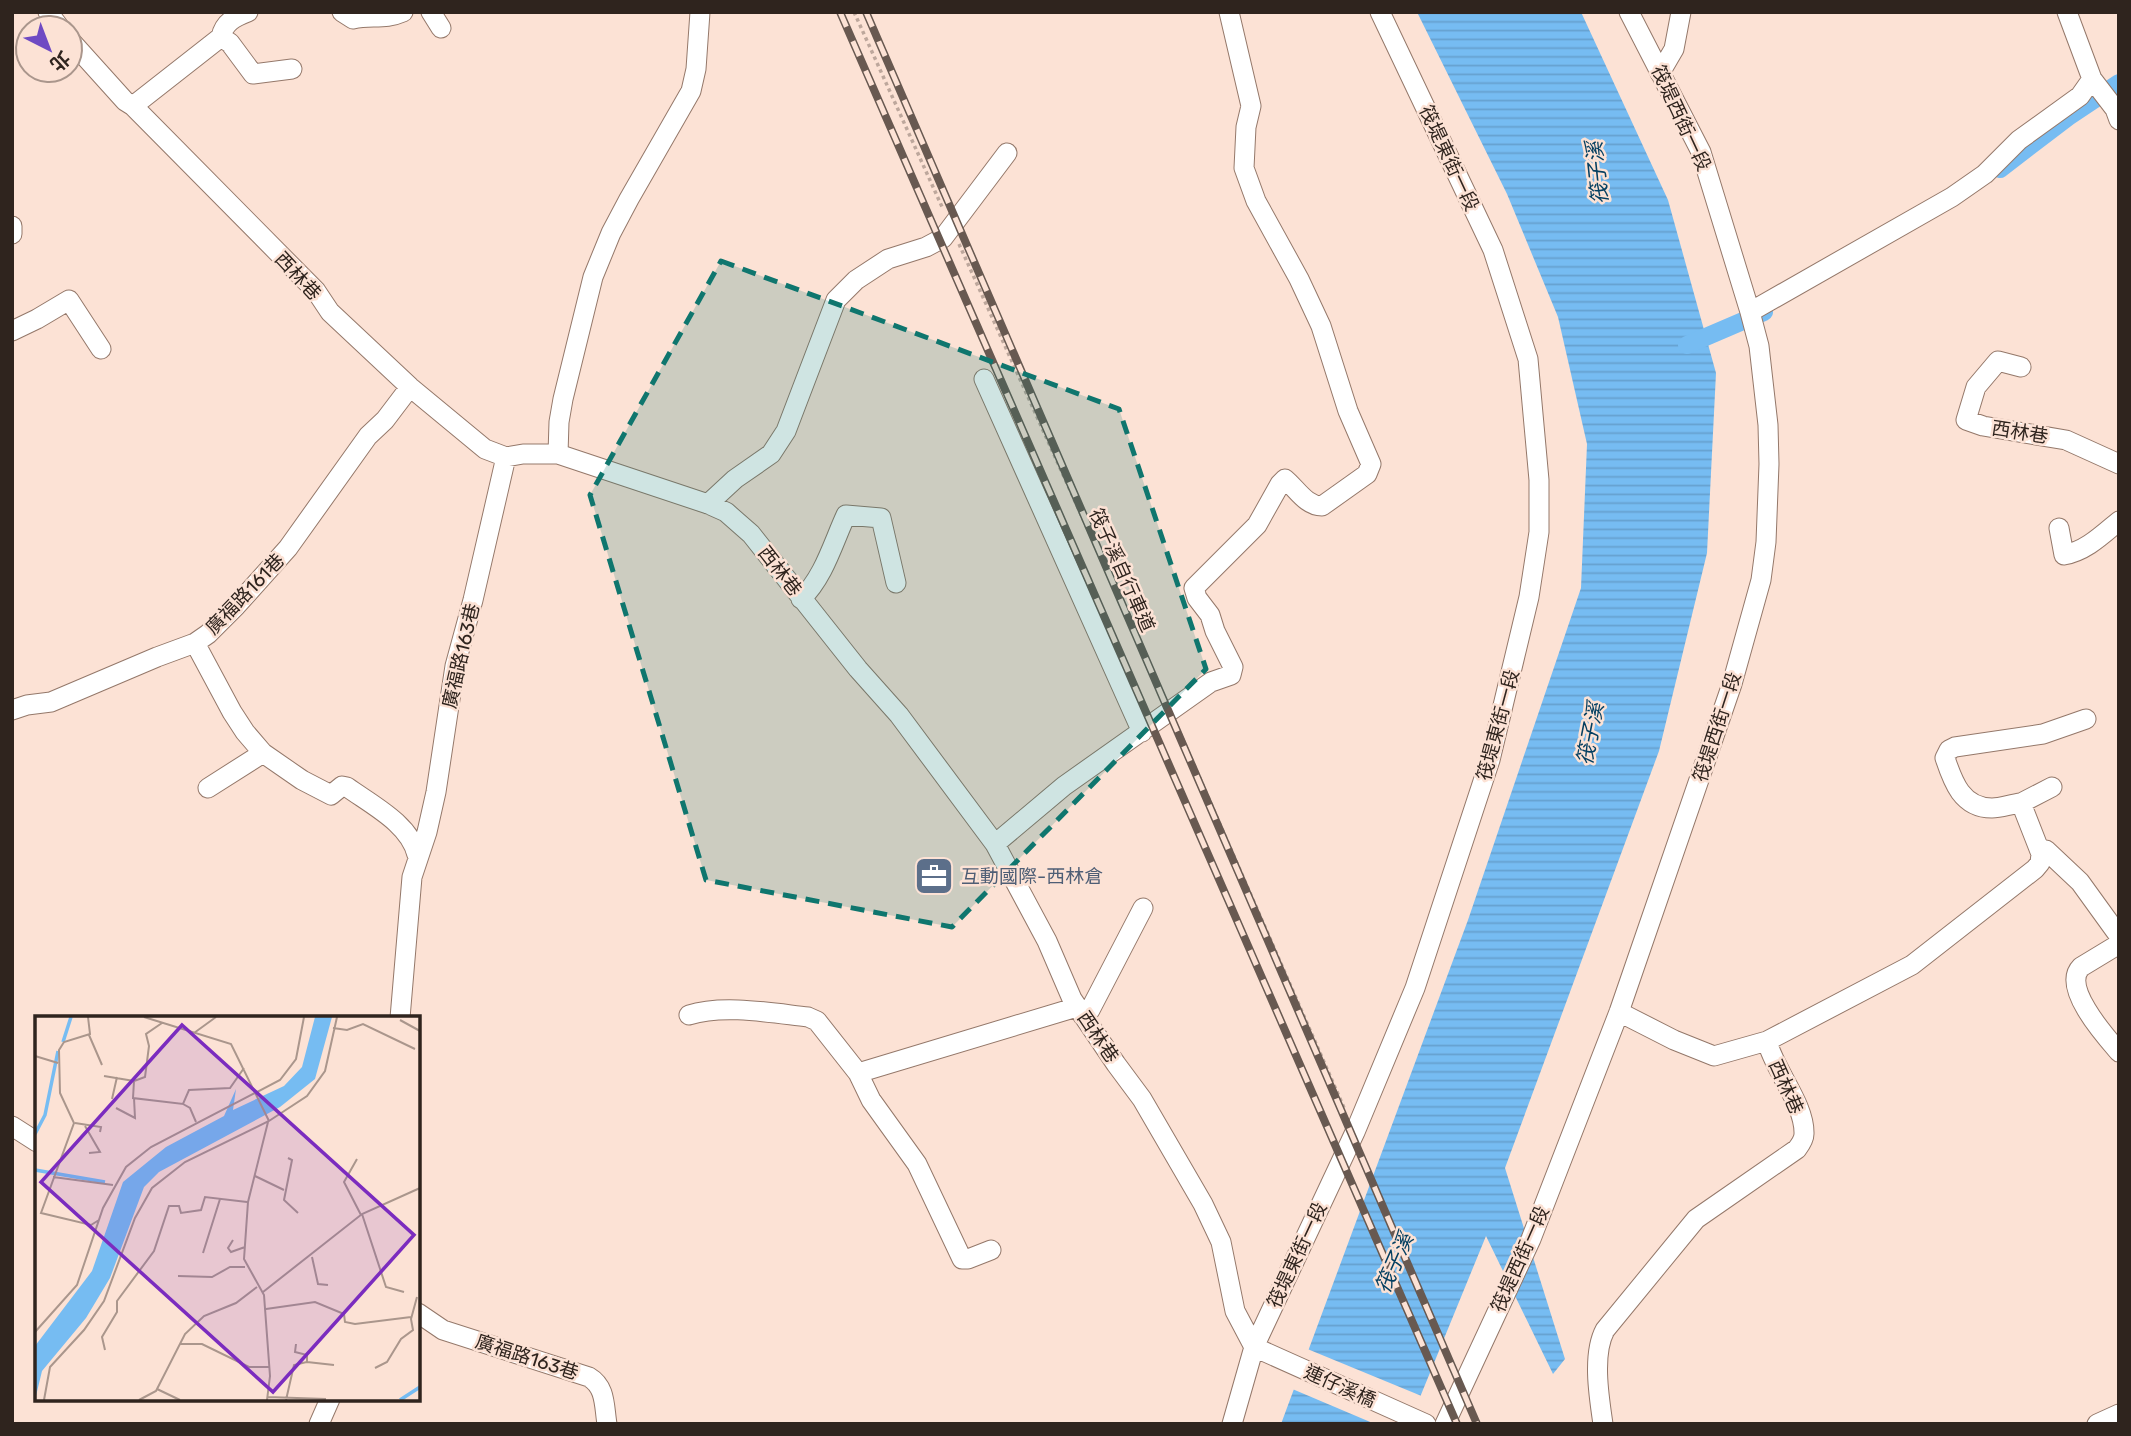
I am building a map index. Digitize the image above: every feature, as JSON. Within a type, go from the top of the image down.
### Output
[{"type":"street","points":[[133,106],[221,37],[223,29],[231,20],[248,12]]},
{"type":"street","points":[[342,12],[353,19],[366,16],[382,19],[402,12]]},
{"type":"street","points":[[558,454],[563,399],[593,277],[629,198],[691,91],[696,69],[700,12]]},
{"type":"street","points":[[995,844],[1063,786],[1210,682],[1231,675],[1233,667],[1210,615],[1197,598],[1194,587],[1257,525],[1273,494],[1285,479],[1314,506],[1322,506],[1367,474],[1371,464],[1348,411],[1321,326],[1300,279],[1256,201],[1244,168],[1251,106],[1229,12]]},
{"type":"street","name":"筏堤東街一段","points":[[1232,1424],[1415,988],[1490,760],[1529,597],[1539,532],[1539,480],[1528,359],[1493,250],[1380,12]]},
{"type":"street","name":"筏堤西街一段","points":[[1445,1424],[1531,1239],[1619,1012],[1732,684],[1761,580],[1766,542],[1769,464],[1765,386],[1759,346],[1701,152],[1629,12]]},
{"type":"street","points":[[1660,73],[1674,48],[1681,12]]},
{"type":"street","points":[[2067,12],[2092,79],[2115,109],[2119,120]]},
{"type":"street","points":[[221,37],[229,43],[253,74],[292,69]]},
{"type":"street","name":"西林巷","points":[[84,56],[125,101],[316,291],[330,312],[411,387],[485,449],[506,457],[558,454],[708,504],[726,512],[751,534],[801,599],[899,715],[995,844],[1047,942],[1080,1012],[1142,1099],[1203,1203],[1221,1242],[1235,1311],[1261,1351]]},
{"type":"street","points":[[1750,312],[1952,197],[1985,174],[2019,140],[2080,96],[2092,79]]},
{"type":"street","points":[[708,504],[771,454],[786,431],[836,300],[856,280],[888,259],[926,247],[943,238],[1007,153]]},
{"type":"street","points":[[12,226],[12,234]]},
{"type":"street","points":[[12,331],[69,300],[101,349]]},
{"type":"street","name":"西林巷","points":[[2021,368],[1998,361],[1976,387],[1966,420],[1983,426],[2066,440],[2119,464]]},
{"type":"street","points":[[984,379],[1142,732]]},
{"type":"street","name":"廣福路161巷","points":[[12,710],[51,702],[195,643],[236,606],[288,548],[368,436],[386,419],[411,387]]},
{"type":"street","name":"廣福路163巷","points":[[400,1016],[412,877],[417,855],[427,832],[436,792],[455,666],[506,457]]},
{"type":"street","points":[[801,599],[812,589],[846,515],[881,517],[896,583]]},
{"type":"street","points":[[2059,527],[2064,555],[2091,544],[2119,521]]},
{"type":"street","points":[[195,643],[232,712],[263,752],[302,780],[331,795],[342,786],[347,787],[401,827],[416,849],[417,855]]},
{"type":"street","points":[[2052,787],[2021,803],[1994,808],[1976,806],[1963,797],[1953,782],[1945,758],[1955,747],[2043,734],[2086,719]]},
{"type":"street","points":[[208,789],[263,752]]},
{"type":"street","points":[[2021,803],[2041,854],[2046,850],[2080,882],[2119,936]]},
{"type":"street","name":"西林巷","points":[[1603,1424],[1598,1384],[1601,1338],[1605,1330],[1696,1219],[1797,1149],[1802,1141],[1804,1134],[1796,1104],[1771,1056],[1767,1041],[1912,965],[2035,869],[2040,863],[2041,854]]},
{"type":"street","points":[[858,1073],[1090,1010],[1143,908]]},
{"type":"street","points":[[2119,944],[2081,967],[2077,971],[2076,980],[2083,1005],[2096,1026],[2119,1052]]},
{"type":"street","points":[[689,1015],[704,1010],[808,1017],[817,1021],[858,1073],[871,1100],[916,1164],[962,1259],[992,1250]]},
{"type":"street","points":[[1619,1012],[1674,1040],[1714,1056],[1767,1041]]},
{"type":"street","points":[[12,1126],[35,1141]]},
{"type":"street","name":"廣福路163巷","points":[[420,1314],[443,1330],[589,1377],[597,1382],[602,1390],[607,1424]]},
{"type":"street","name":"連仔溪橋","points":[[1261,1351],[1426,1424]]},
{"type":"street","points":[[319,1424],[329,1401]]},
{"type":"street","points":[[2097,1424],[2119,1414]]},
{"type":"path","points":[[854,12],[946,215]]},
{"type":"path","name":"筏子溪自行車道","points":[[957,240],[1170,711],[1355,1132]]},
{"type":"highlighted area","points":[[721,261],[1119,409],[1206,669],[952,927],[706,880],[590,495]]},
{"type":"water","name":"筏子溪","points":[[1417,12],[1581,12],[1668,200],[1716,373],[1707,553],[1659,751],[1505,1168],[1565,1359],[1553,1374],[1486,1236],[1409,1424],[1281,1424],[1468,920],[1581,588],[1587,444],[1558,317],[1507,194]]},
{"type":"pier","points":[[1305,1348],[1424,1397],[1413,1424],[1375,1424],[1290,1388]]},
{"type":"waterway","points":[[2000,169],[2068,117],[2119,83]]},
{"type":"waterway","points":[[1687,345],[1764,312]]},
{"type":"railway","points":[[840,12],[1457,1424]]},
{"type":"railway","points":[[866,12],[1477,1424]]},
{"type":"place","name":"互動國際-西林倉","points":[[934,876]]}]
